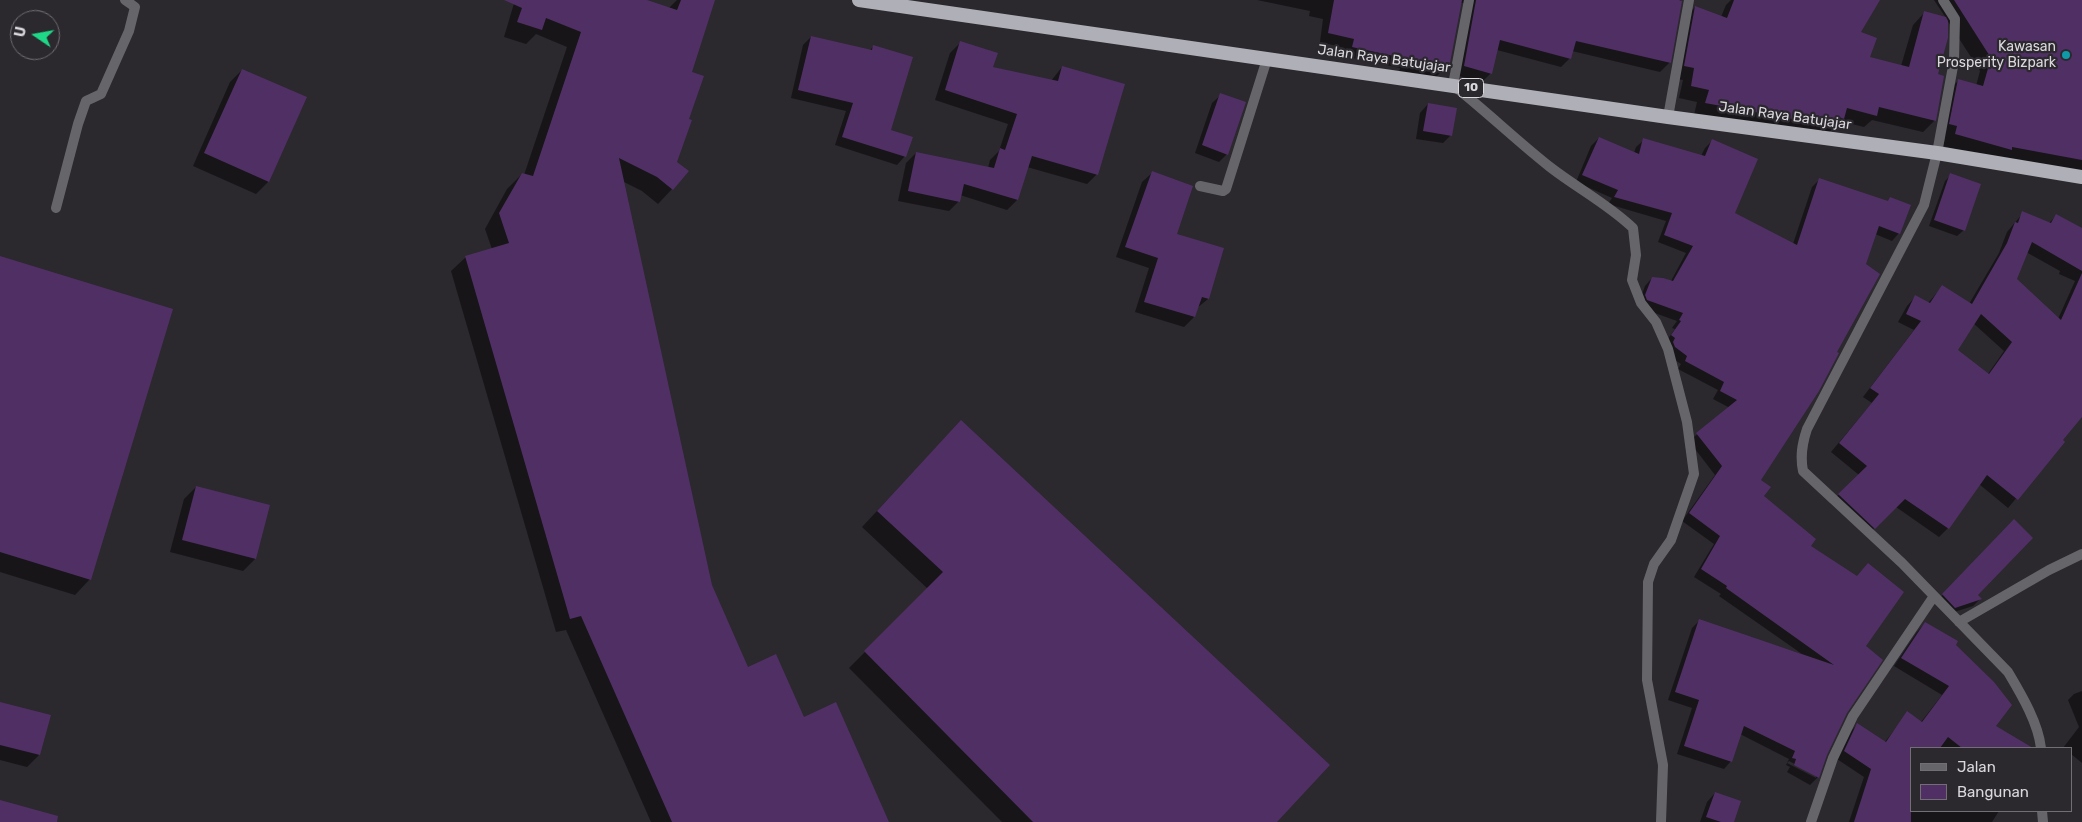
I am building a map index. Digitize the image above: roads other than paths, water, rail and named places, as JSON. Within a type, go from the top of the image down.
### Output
[{"type":"highway","name":"Jalan Raya Batujajar","points":[[859,0],[1668,117],[1937,153],[2082,177]]},
{"type":"street","points":[[56,208],[86,101],[101,94],[132,22],[135,7],[125,0]]},
{"type":"street","points":[[1470,0],[1453,85],[1550,167],[1618,214],[1634,228],[1636,255],[1633,282],[1641,303],[1656,322],[1668,349],[1687,422],[1694,474],[1671,540],[1654,564],[1648,582],[1647,680],[1663,765],[1661,822]]},
{"type":"street","points":[[1668,117],[1690,0]]},
{"type":"street","points":[[1943,0],[1955,19],[1954,61],[1937,153],[1924,205],[1807,429],[1801,450],[1801,460],[1804,471],[1934,596],[2008,672],[2019,690],[2040,740],[2041,747]]},
{"type":"street","points":[[1200,186],[1223,191],[1226,189],[1267,60]]},
{"type":"street","points":[[1959,622],[2049,570],[2082,554]]},
{"type":"street","points":[[1810,822],[1833,758],[1854,716],[1934,596]]},
{"type":"place","name":"Kawasan Prosperity Bizpark","points":[[2066,55]]}]
